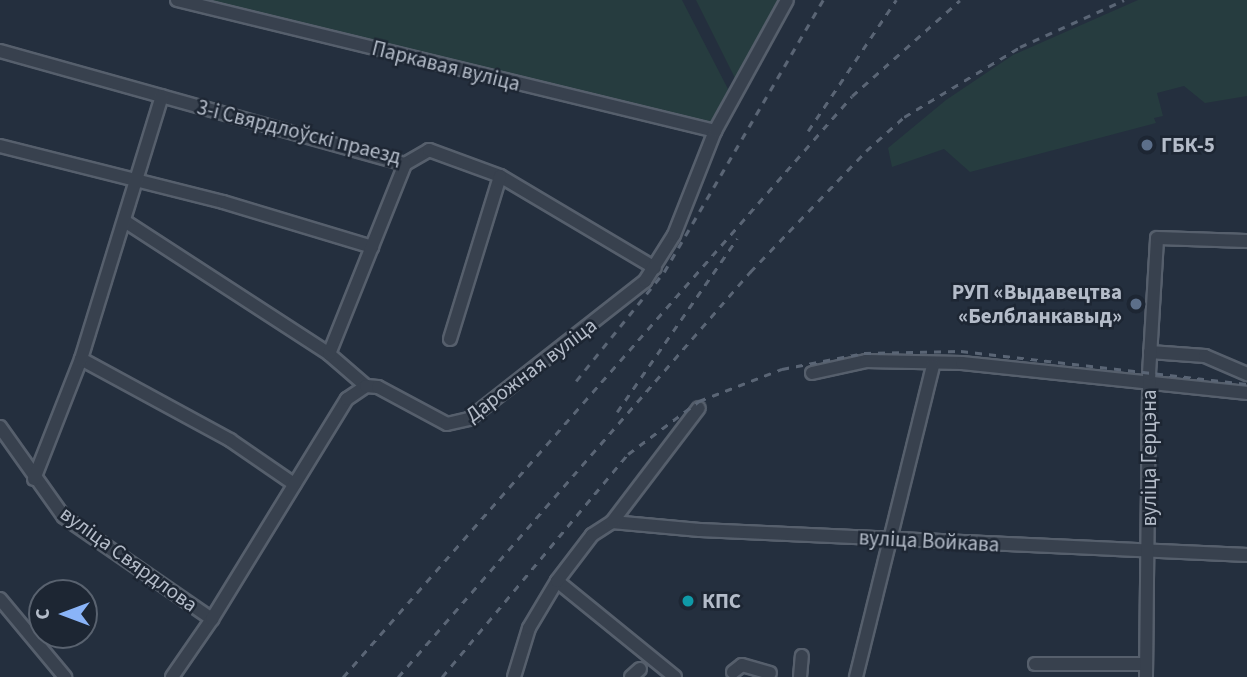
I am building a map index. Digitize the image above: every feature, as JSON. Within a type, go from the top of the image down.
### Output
[{"type":"street","name":"Паркавая вуліца","points":[[177,0],[715,131]]},
{"type":"street","name":"Дарожная вуліца","points":[[366,386],[378,387],[447,424],[469,419],[626,298],[656,268],[674,234],[715,131],[787,0]]},
{"type":"street","name":"3-і Свярдлоўскі праезд","points":[[0,51],[405,164],[429,150],[500,176],[656,268]]},
{"type":"street","points":[[34,479],[81,359],[139,182],[162,96]]},
{"type":"street","points":[[0,146],[372,247]]},
{"type":"street","points":[[329,354],[405,164]]},
{"type":"street","points":[[450,339],[500,176]]},
{"type":"street","points":[[126,222],[329,354],[366,386],[347,399],[212,620],[172,677]]},
{"type":"street","name":"вуліца Герцэна","points":[[1146,671],[1149,383],[1157,239],[1247,241]]},
{"type":"street","points":[[1150,352],[1205,356],[1247,374]]},
{"type":"street","points":[[81,359],[230,440],[294,484]]},
{"type":"street","points":[[812,373],[866,361],[933,366],[962,363],[1247,393]]},
{"type":"street","points":[[856,677],[888,538],[933,366]]},
{"type":"street","points":[[514,677],[529,628],[557,581],[592,535],[612,522],[699,408]]},
{"type":"street","name":"вуліца Свярдлова","points":[[0,427],[34,479],[64,517],[212,620]]},
{"type":"street","name":"вуліца Войкава","points":[[612,522],[1148,552],[1247,555]]},
{"type":"street","points":[[557,581],[675,677]]},
{"type":"street","points":[[0,599],[65,677]]},
{"type":"street","points":[[800,677],[802,656]]},
{"type":"street","points":[[1035,664],[1146,671]]},
{"type":"street","points":[[733,676],[742,666],[770,673]]},
{"type":"green space","points":[[195,0],[682,0],[728,89],[712,125]]},
{"type":"green space","points":[[696,0],[778,0],[735,78]]},
{"type":"green space","points":[[1138,0],[1247,0],[1247,96],[1205,103],[1184,86],[1157,93],[1163,116],[1154,118],[1156,123],[970,172],[944,149],[892,167],[888,148],[946,100],[1013,55]]},
{"type":"railway","points":[[576,381],[664,272],[823,0]]},
{"type":"railway","points":[[808,131],[896,0]]},
{"type":"railway","points":[[343,677],[852,96],[960,0]]},
{"type":"railway","points":[[398,677],[750,272],[866,151],[904,117],[1020,47],[1124,0]]},
{"type":"railway","points":[[617,412],[737,239]]},
{"type":"railway","points":[[442,677],[628,454],[699,401],[782,369],[864,353],[961,351],[1247,384]]},
{"type":"place","name":"ГБК-5","points":[[1147,145]]},
{"type":"place","name":"РУП «Выдавецтва «Белбланкавыд»","points":[[1136,304]]},
{"type":"place","name":"КПС","points":[[688,601]]}]
